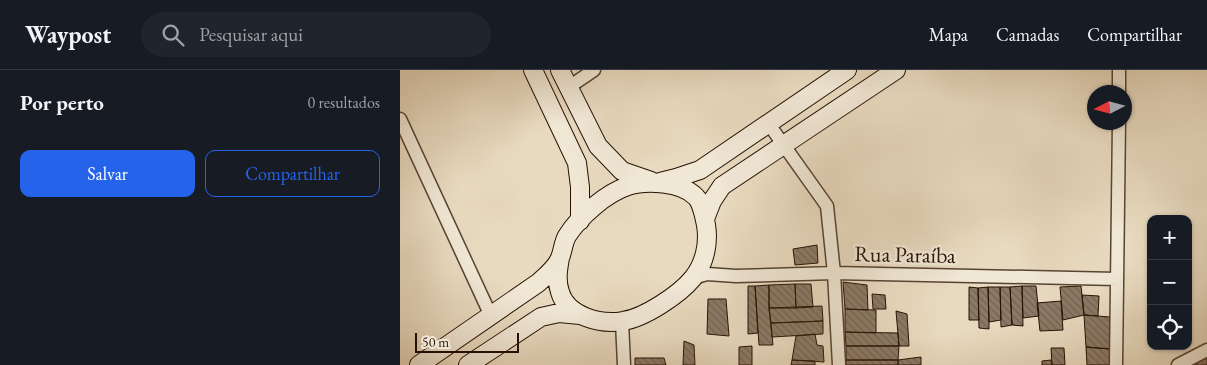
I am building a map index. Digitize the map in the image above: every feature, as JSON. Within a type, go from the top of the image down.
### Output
[{"type":"street","points":[[533,70],[577,163],[580,187],[580,221]]},
{"type":"street","points":[[560,70],[598,146],[622,171],[654,182],[690,191],[698,198],[705,219],[708,236],[705,255],[693,278],[671,298],[656,308],[622,322],[593,320],[580,315],[565,304],[560,292],[558,282],[562,248],[568,236],[580,221],[594,206],[627,186],[654,182],[676,178],[700,170],[847,70]]},
{"type":"street","points":[[569,87],[594,70]]},
{"type":"street","points":[[705,219],[712,201],[722,186],[896,70]]},
{"type":"street","points":[[1119,70],[1119,85]]},
{"type":"street","points":[[400,119],[491,316]]},
{"type":"street","points":[[768,124],[827,206],[834,273],[839,365]]},
{"type":"street","points":[[1116,365],[1119,130]]},
{"type":"street","points":[[419,365],[538,283],[551,271],[560,258]]},
{"type":"street","name":"Rua Paraíba","points":[[693,278],[707,274],[736,276],[834,273],[1117,279]]},
{"type":"street","points":[[468,365],[541,317],[559,313],[580,315]]},
{"type":"street","points":[[622,322],[624,365]]},
{"type":"street","points":[[1178,365],[1207,350]]},
{"type":"building","points":[[817,245],[818,263],[795,265],[793,249]]},
{"type":"building","points":[[843,282],[867,285],[868,310],[845,309]]},
{"type":"building","points":[[795,284],[796,308],[769,308],[769,285]]},
{"type":"building","points":[[795,284],[811,284],[813,307],[796,308]]},
{"type":"building","points":[[769,285],[769,308],[773,345],[759,345],[755,286]]},
{"type":"building","points":[[748,286],[755,286],[758,333],[748,334]]},
{"type":"building","points":[[1022,286],[1036,286],[1039,316],[1023,318]]},
{"type":"building","points":[[1022,286],[1023,326],[1012,325],[1010,287]]},
{"type":"building","points":[[1081,286],[1084,315],[1063,320],[1060,287]]},
{"type":"building","points":[[969,287],[978,288],[979,320],[969,320]]},
{"type":"building","points":[[988,287],[1000,287],[1001,320],[989,322]]},
{"type":"building","points":[[988,287],[989,329],[979,328],[978,288]]},
{"type":"building","points":[[1000,287],[1010,287],[1012,325],[1001,327]]},
{"type":"building","points":[[872,294],[885,295],[886,309],[873,309]]},
{"type":"building","points":[[1082,295],[1099,296],[1098,316],[1084,315]]},
{"type":"building","points":[[708,299],[726,299],[729,336],[707,334]]},
{"type":"building","points":[[1061,301],[1063,330],[1040,331],[1037,303]]},
{"type":"building","points":[[822,306],[823,321],[771,323],[769,308]]},
{"type":"building","points":[[845,309],[876,310],[876,333],[845,332]]},
{"type":"building","points":[[896,311],[907,314],[909,346],[899,346]]},
{"type":"building","points":[[1084,315],[1110,317],[1110,349],[1086,347]]},
{"type":"building","points":[[823,321],[823,334],[772,337],[771,323]]},
{"type":"building","points":[[845,332],[898,333],[899,346],[846,346]]},
{"type":"building","points":[[815,334],[817,345],[823,346],[824,362],[792,360],[796,336]]},
{"type":"building","points":[[684,341],[694,345],[695,365],[683,365]]},
{"type":"building","points":[[752,346],[752,365],[739,365],[739,347]]},
{"type":"building","points":[[846,346],[899,346],[898,360],[846,360]]},
{"type":"building","points":[[1086,347],[1110,349],[1110,365],[1087,365]]},
{"type":"building","points":[[1051,348],[1064,348],[1065,365],[1052,365]]},
{"type":"building","points":[[921,357],[921,365],[898,365],[898,360]]},
{"type":"building","points":[[635,358],[664,358],[666,365],[635,365]]},
{"type":"building","points":[[1207,358],[1207,365],[1193,365]]},
{"type":"building","points":[[792,360],[815,361],[815,365],[791,365]]},
{"type":"building","points":[[846,360],[898,360],[898,365],[846,365]]},
{"type":"building","points":[[1051,360],[1052,365],[1042,365],[1042,361]]}]
